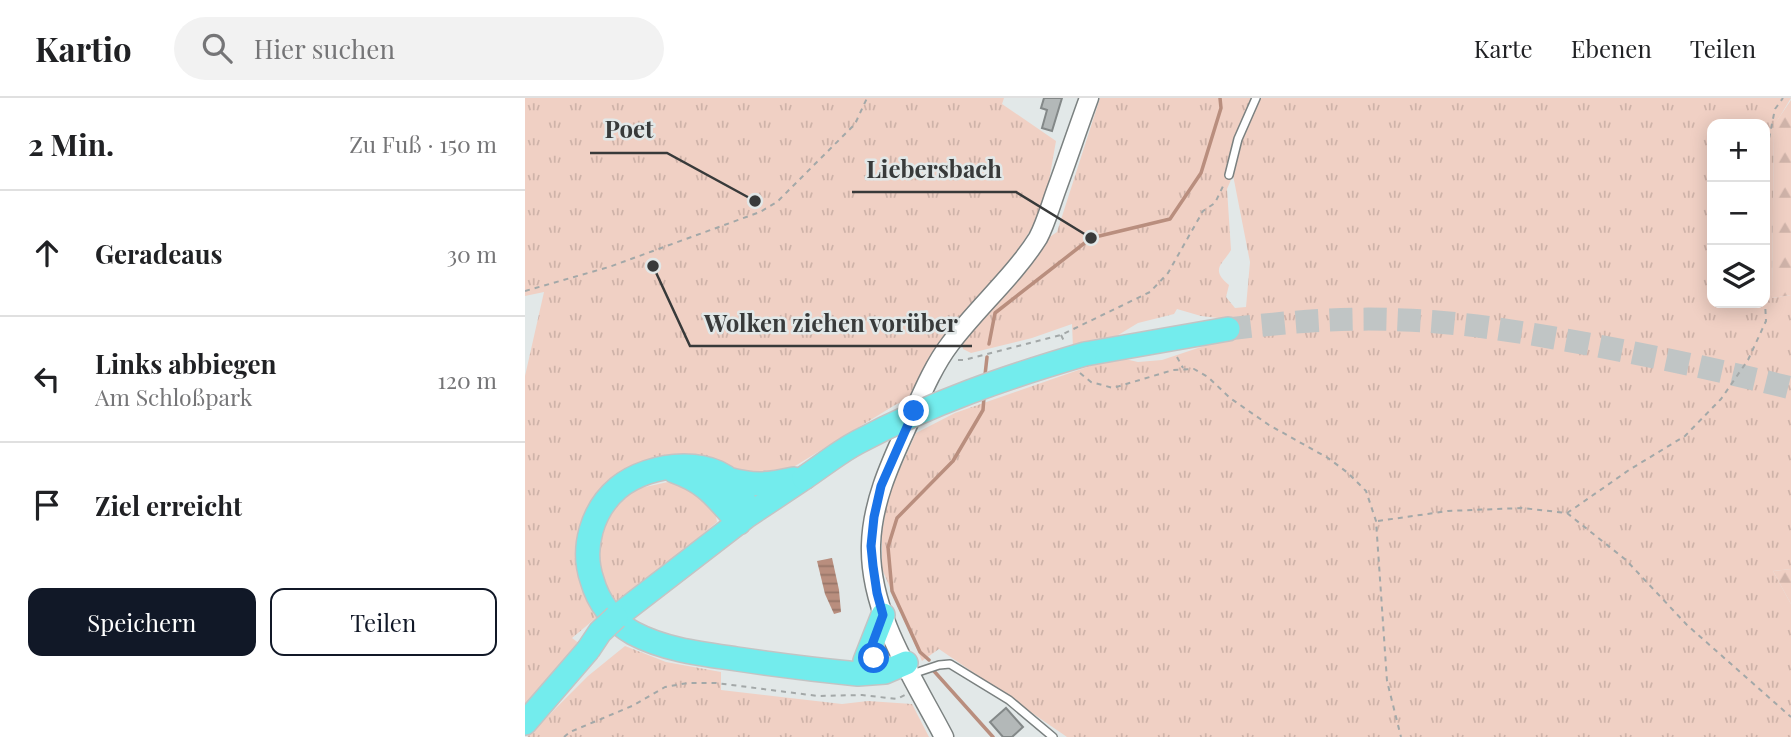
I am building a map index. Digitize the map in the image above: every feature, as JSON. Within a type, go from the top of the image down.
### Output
[{"type":"main road","points":[[525,723],[588,650],[600,632],[616,617],[743,519],[855,444],[997,380],[1077,357],[1228,329]]},
{"type":"main road","points":[[804,478],[753,485],[688,466],[641,475],[619,488],[606,500],[595,520],[587,547],[589,571],[596,593],[609,614],[632,633],[659,644],[688,651],[831,671],[873,674],[910,671]]},
{"type":"main road","points":[[666,469],[695,479],[743,519]]},
{"type":"main road","points":[[728,479],[742,495],[743,519]]},
{"type":"main road","points":[[866,661],[883,615]]},
{"type":"main road","points":[[831,671],[883,656],[910,671]]},
{"type":"street","points":[[944,737],[883,615],[877,593],[871,546],[881,486],[940,358],[997,287],[1022,262],[1039,235],[1089,98]]},
{"type":"lane","points":[[1229,175],[1238,139],[1256,98]]},
{"type":"lane","points":[[910,671],[950,664],[1009,700],[1053,737]]},
{"type":"path","points":[[525,291],[609,267],[760,212],[777,202],[855,124],[867,98]]},
{"type":"path","points":[[1770,134],[1775,109],[1783,98]]},
{"type":"path","points":[[940,358],[964,360],[1061,335],[1150,292],[1168,273],[1203,211],[1215,204],[1229,175]]},
{"type":"path","points":[[1567,513],[1629,470],[1685,436],[1721,399],[1748,360],[1766,321],[1765,308]]},
{"type":"path","points":[[1061,335],[1091,382],[1113,388],[1183,369],[1194,369],[1269,425],[1328,458],[1366,491],[1376,521],[1387,681],[1401,737]]},
{"type":"path","points":[[1177,355],[1183,369]]},
{"type":"path","points":[[1376,521],[1448,511],[1522,508],[1567,513],[1626,561],[1687,625],[1791,718]]},
{"type":"path","points":[[564,737],[632,706],[665,687],[688,683],[716,683],[818,696],[862,695],[897,699],[910,671]]},
{"type":"green space","points":[[525,98],[1004,98],[1002,104],[1056,141],[1044,209],[929,389],[895,405],[777,477],[616,476],[582,585],[597,617],[572,638],[580,644],[525,708],[525,376],[544,292],[525,296]]},
{"type":"green space","points":[[1100,98],[1791,98],[1774,126],[1772,298],[1791,295],[1791,569],[1773,571],[1791,604],[1791,737],[1067,737],[939,649],[922,661],[882,569],[882,534],[888,495],[916,433],[955,413],[1116,357],[1138,362],[1162,360],[1228,338],[1227,319],[1201,316],[1177,309],[1174,314],[1138,323],[1110,340],[1073,348],[1072,324],[1032,338],[971,353],[963,349],[963,342],[1041,243],[1057,232]],"holes":[[[1233,175],[1250,262],[1246,307],[1235,308],[1226,297],[1229,285],[1219,271],[1221,263],[1231,250],[1227,189]]]},
{"type":"green space","points":[[1791,100],[1791,295],[1772,298],[1774,125]]},
{"type":"green space","points":[[668,482],[694,490],[706,497],[715,511],[717,522],[613,606],[602,585],[596,546],[609,514],[636,489]]},
{"type":"green space","points":[[1791,569],[1791,604],[1773,571]]},
{"type":"green space","points":[[625,646],[666,662],[721,672],[721,690],[842,704],[868,701],[912,704],[929,737],[527,737],[588,676]]},
{"type":"shaded area","points":[[832,558],[841,612],[834,614],[825,594],[817,561]]},
{"type":"building","points":[[1044,98],[1062,98],[1052,131],[1042,128],[1047,110],[1041,108]]},
{"type":"building","points":[[1006,708],[1023,727],[1012,737],[1003,737],[990,722]]},
{"type":"waterway","points":[[989,344],[995,313],[1091,238],[1170,219],[1201,173],[1221,108],[1220,98]]},
{"type":"waterway","points":[[985,375],[987,357]]},
{"type":"waterway","points":[[929,660],[920,652],[892,591],[888,547],[897,518],[953,461],[983,410],[984,397]]},
{"type":"waterway","points":[[933,670],[993,737]]},
{"type":"tunnel","points":[[1228,329],[1338,320],[1382,319],[1450,323],[1588,344],[1791,388]]},
{"type":"place","name":"Poet","points":[[755,201]]},
{"type":"place","name":"Liebersbach","points":[[1091,238]]},
{"type":"place","name":"Wolken ziehen vorüber","points":[[653,266]]},
{"type":"route","points":[[874,658],[866,661],[883,615],[877,593],[871,546],[874,517],[881,486],[914,411]]}]
